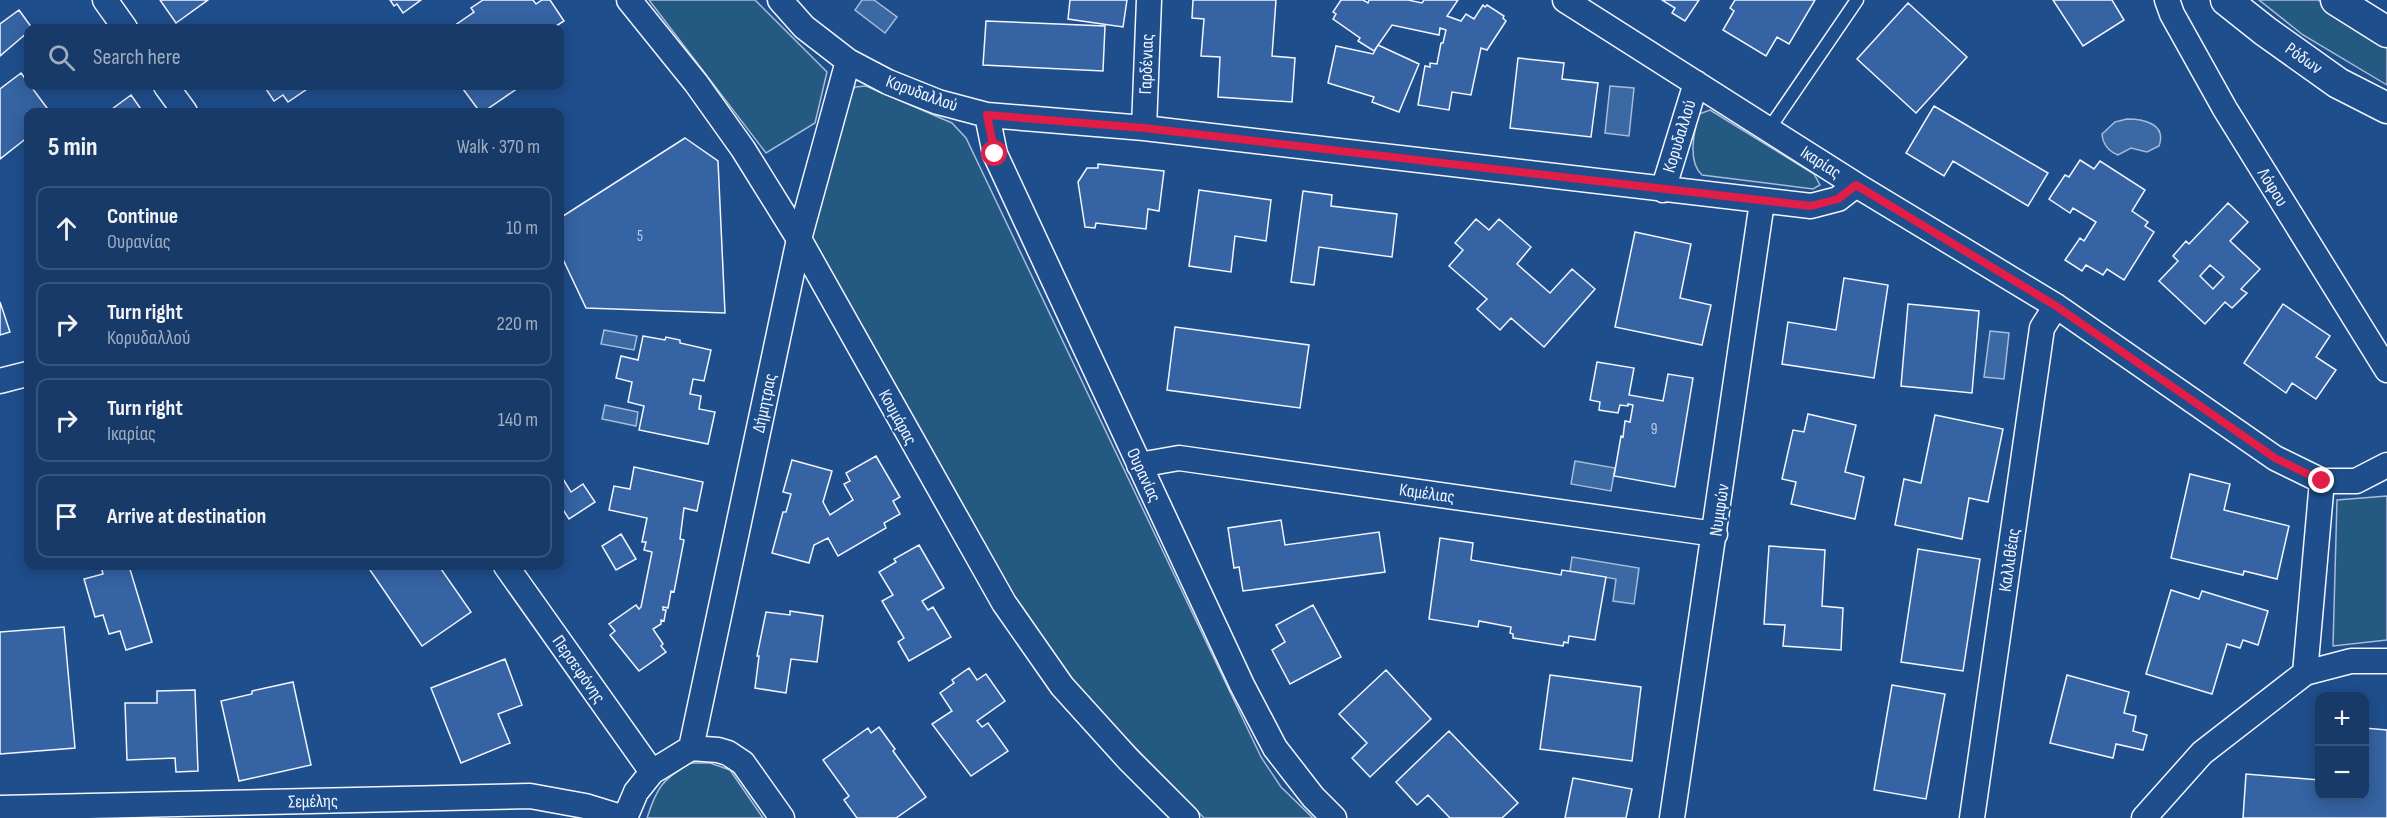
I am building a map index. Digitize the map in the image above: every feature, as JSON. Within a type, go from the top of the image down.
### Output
[{"type":"street","points":[[105,0],[122,24]]},
{"type":"street","name":"Κουμάρας","points":[[629,0],[696,83],[743,149],[799,240],[1004,603],[1062,686],[1129,760],[1187,818]]},
{"type":"street","name":"Κορυδαλλού","points":[[780,0],[804,27],[848,61],[888,82],[938,102],[987,115],[1144,128],[1811,206],[1838,199],[1856,185]]},
{"type":"street","name":"Γαρδένιας","points":[[1144,128],[1149,0]]},
{"type":"street","name":"Ικαρίας","points":[[1565,0],[1856,185],[2056,306],[2275,458],[2322,481],[2356,481],[2387,465]]},
{"type":"street","name":"Λόφου","points":[[2167,0],[2172,14],[2225,109],[2387,370]]},
{"type":"street","name":"Ρόδων","points":[[2226,0],[2338,83],[2387,108]]},
{"type":"street","points":[[2336,0],[2387,32]]},
{"type":"street","name":"Δήμητρας","points":[[691,748],[799,240],[848,61]]},
{"type":"street","name":"Κορυδαλλού","points":[[1663,189],[1696,83]]},
{"type":"street","points":[[169,90],[182,108]]},
{"type":"street","name":"Ουρανίας","points":[[987,115],[995,154],[1242,685],[1275,748],[1313,797],[1334,818]]},
{"type":"street","name":"Νυμφών","points":[[1672,818],[1762,201]]},
{"type":"street","name":"Καλλιθέας","points":[[1972,818],[2042,328],[2056,306]]},
{"type":"street","points":[[0,381],[24,375]]},
{"type":"street","name":"Καμέλιας","points":[[1139,465],[1179,458],[1715,534]]},
{"type":"street","points":[[2305,673],[2322,481]]},
{"type":"street","name":"Περσεφόνης","points":[[509,570],[652,772]]},
{"type":"street","points":[[2144,818],[2202,753],[2305,673],[2351,661],[2387,661]]},
{"type":"street","points":[[625,818],[636,792],[652,772],[691,748],[718,750],[728,753],[743,763],[782,818]]},
{"type":"street","name":"Σεμέλης","points":[[0,808],[530,796],[585,806],[625,818]]},
{"type":"lane","points":[[1769,129],[1857,0]]},
{"type":"shaded area","points":[[649,0],[755,0],[827,72],[815,123],[766,153]]},
{"type":"shaded area","points":[[862,0],[874,0],[897,17],[885,33],[855,10]]},
{"type":"shaded area","points":[[2259,0],[2318,0],[2387,46],[2387,85],[2303,35]]},
{"type":"shaded area","points":[[866,86],[952,123],[966,138],[1261,757],[1281,787],[1313,818],[1204,818],[1073,684],[1042,644],[986,549],[810,233],[849,95],[855,87]]},
{"type":"shaded area","points":[[1610,86],[1634,88],[1629,136],[1605,133]]},
{"type":"shaded area","points":[[1710,110],[1814,174],[1820,185],[1813,189],[1702,175],[1694,162],[1693,146],[1699,114]]},
{"type":"shaded area","points":[[2127,119],[2147,122],[2157,128],[2161,139],[2159,146],[2147,152],[2131,148],[2118,155],[2109,149],[2102,134],[2115,122]]},
{"type":"shaded area","points":[[604,330],[637,336],[634,350],[601,344]]},
{"type":"shaded area","points":[[1990,331],[2009,333],[2004,379],[1984,377]]},
{"type":"shaded area","points":[[605,405],[638,412],[636,426],[602,419]]},
{"type":"shaded area","points":[[1575,461],[1615,468],[1611,491],[1571,484]]},
{"type":"shaded area","points":[[2387,496],[2387,640],[2333,646],[2337,500]]},
{"type":"shaded area","points":[[1572,557],[1639,568],[1634,604],[1613,601],[1616,579],[1570,571]]},
{"type":"shaded area","points":[[690,763],[710,763],[730,770],[763,818],[647,818],[662,785],[673,774]]},
{"type":"building","points":[[160,0],[208,0],[176,23]]},
{"type":"building","points":[[390,0],[421,0],[403,13],[397,4],[394,6]]},
{"type":"building","points":[[483,0],[533,0],[536,4],[542,0],[550,0],[564,21],[559,24],[457,24],[474,12],[471,8]]},
{"type":"building","points":[[1070,0],[1127,0],[1123,27],[1068,19]]},
{"type":"building","points":[[1193,0],[1276,0],[1272,56],[1295,58],[1292,102],[1218,97],[1220,57],[1201,56],[1204,19],[1192,18]]},
{"type":"building","points":[[1341,0],[1363,0],[1368,3],[1369,0],[1408,0],[1422,3],[1424,0],[1458,0],[1447,16],[1461,21],[1466,14],[1474,19],[1483,5],[1485,7],[1487,5],[1504,16],[1506,21],[1487,50],[1481,48],[1471,95],[1452,92],[1449,110],[1418,105],[1425,66],[1430,67],[1430,63],[1437,64],[1446,30],[1440,28],[1439,35],[1392,25],[1374,51],[1358,41],[1360,38],[1333,19],[1336,14],[1333,12]]},
{"type":"building","points":[[1662,0],[1699,0],[1685,21],[1672,13],[1675,8]]},
{"type":"building","points":[[1735,0],[1815,0],[1789,44],[1777,37],[1766,56],[1723,30],[1734,11],[1730,8]]},
{"type":"building","points":[[2053,0],[2112,0],[2124,20],[2083,46]]},
{"type":"building","points":[[1908,3],[1967,57],[1916,113],[1857,59]]},
{"type":"building","points":[[19,10],[29,24],[24,24],[24,35],[0,56],[0,24]]},
{"type":"building","points":[[986,21],[1105,26],[1103,71],[983,65]]},
{"type":"building","points":[[1378,45],[1419,64],[1399,112],[1372,102],[1374,97],[1328,83],[1336,46],[1373,54]]},
{"type":"building","points":[[1518,58],[1564,63],[1562,79],[1598,83],[1591,137],[1510,128]]},
{"type":"building","points":[[21,73],[24,77],[24,90],[34,90],[47,108],[24,108],[24,140],[0,159],[0,89]]},
{"type":"building","points":[[267,90],[306,90],[288,102],[283,95],[274,101]]},
{"type":"building","points":[[464,90],[515,90],[489,108],[477,108]]},
{"type":"building","points":[[131,95],[140,108],[113,108]]},
{"type":"building","points":[[1934,106],[2048,173],[2028,206],[1953,161],[1944,176],[1906,153]]},
{"type":"building","points":[[685,138],[718,161],[725,313],[586,308],[564,261],[564,215]]},
{"type":"building","points":[[2080,160],[2094,169],[2100,161],[2145,190],[2132,211],[2148,222],[2145,226],[2154,232],[2124,280],[2107,269],[2103,275],[2086,265],[2082,271],[2065,260],[2080,238],[2084,241],[2096,222],[2073,208],[2070,213],[2049,199],[2065,175],[2069,177]]},
{"type":"building","points":[[1098,164],[1164,171],[1159,211],[1148,209],[1146,229],[1096,223],[1095,228],[1085,227],[1078,182],[1087,168],[1098,168]]},
{"type":"building","points":[[1199,190],[1271,200],[1266,241],[1235,236],[1231,272],[1189,266]]},
{"type":"building","points":[[1303,191],[1332,195],[1331,206],[1397,214],[1392,257],[1319,247],[1314,285],[1291,282]]},
{"type":"building","points":[[2228,203],[2248,222],[2230,241],[2260,269],[2241,289],[2247,293],[2232,308],[2225,302],[2205,324],[2159,281],[2178,261],[2173,256],[2186,241],[2189,244]],"holes":[[[2210,265],[2224,277],[2213,289],[2200,276]]]},
{"type":"building","points":[[1476,219],[1489,230],[1499,219],[1531,247],[1517,264],[1550,293],[1572,269],[1595,289],[1544,347],[1511,318],[1500,330],[1477,309],[1487,299],[1449,266],[1463,250],[1455,243]]},
{"type":"building","points":[[1635,232],[1691,244],[1680,298],[1711,305],[1702,345],[1615,327]]},
{"type":"building","points":[[1844,278],[1888,285],[1874,378],[1782,364],[1788,322],[1836,330]]},
{"type":"building","points":[[0,302],[10,332],[0,335]]},
{"type":"building","points":[[1908,304],[1979,311],[1972,393],[1901,386]]},
{"type":"building","points":[[2283,304],[2330,336],[2316,357],[2336,370],[2316,399],[2292,383],[2286,393],[2244,363]]},
{"type":"building","points":[[1175,327],[1309,345],[1300,408],[1167,390]]},
{"type":"building","points":[[643,336],[665,340],[666,337],[680,340],[680,343],[711,350],[704,381],[693,379],[690,394],[701,396],[699,409],[715,412],[708,444],[639,430],[644,406],[628,402],[632,382],[616,378],[621,356],[638,360]]},
{"type":"building","points":[[1597,362],[1634,368],[1629,395],[1663,401],[1668,374],[1693,378],[1675,487],[1614,476],[1625,421],[1630,422],[1633,405],[1620,405],[1618,413],[1599,410],[1600,402],[1590,400]]},
{"type":"building","points":[[1808,414],[1856,425],[1845,472],[1864,477],[1855,519],[1791,504],[1796,482],[1782,479],[1793,430],[1804,432]]},
{"type":"building","points":[[1935,415],[2003,429],[1988,502],[1969,498],[1962,539],[1895,525],[1904,479],[1921,483]]},
{"type":"building","points":[[876,456],[900,497],[893,501],[900,514],[884,523],[886,528],[838,556],[828,538],[814,545],[809,563],[772,553],[783,512],[786,512],[791,494],[783,492],[792,460],[832,471],[823,502],[830,515],[853,500],[844,484],[850,481],[846,473]]},
{"type":"building","points":[[634,467],[703,482],[697,511],[684,508],[680,539],[684,540],[674,592],[671,591],[668,608],[663,607],[663,610],[666,610],[664,621],[661,620],[661,624],[653,629],[666,652],[639,671],[610,635],[615,631],[609,624],[636,605],[639,609],[641,607],[652,552],[644,550],[646,542],[642,542],[647,518],[609,510],[614,486],[630,489]]},
{"type":"building","points":[[2190,474],[2230,484],[2224,510],[2289,526],[2277,579],[2244,571],[2243,575],[2171,558]]},
{"type":"building","points":[[564,481],[571,492],[583,484],[595,502],[569,519],[564,511]]},
{"type":"building","points":[[1281,520],[1285,545],[1379,532],[1385,572],[1243,591],[1239,567],[1234,568],[1228,528]]},
{"type":"building","points":[[621,534],[636,559],[616,570],[602,546]]},
{"type":"building","points":[[1440,538],[1473,543],[1471,560],[1561,575],[1562,570],[1606,577],[1595,640],[1569,636],[1568,643],[1564,642],[1563,646],[1513,638],[1513,634],[1510,633],[1511,627],[1479,621],[1478,627],[1429,619]]},
{"type":"building","points":[[919,545],[944,588],[922,601],[928,610],[933,607],[951,637],[909,661],[898,642],[904,638],[882,601],[893,595],[879,572],[896,562],[894,559]]},
{"type":"building","points":[[1769,546],[1825,550],[1822,606],[1843,608],[1841,650],[1783,646],[1785,625],[1764,624]]},
{"type":"building","points":[[1918,549],[1980,559],[1963,671],[1901,662]]},
{"type":"building","points":[[102,570],[130,570],[152,642],[126,650],[120,631],[109,634],[103,615],[95,617],[84,579],[103,574]]},
{"type":"building","points":[[370,570],[442,570],[471,612],[422,646]]},
{"type":"building","points":[[2171,590],[2199,599],[2202,591],[2268,611],[2258,645],[2243,640],[2240,648],[2227,644],[2212,694],[2146,674]]},
{"type":"building","points":[[1313,605],[1341,657],[1290,684],[1272,650],[1285,642],[1276,625]]},
{"type":"building","points":[[790,611],[823,616],[817,662],[791,659],[786,693],[755,688],[759,656],[757,656],[766,612],[790,615]]},
{"type":"building","points":[[64,627],[75,748],[0,754],[0,632]]},
{"type":"building","points":[[505,659],[522,705],[498,714],[510,743],[461,763],[431,688]]},
{"type":"building","points":[[969,668],[977,680],[986,674],[1005,701],[977,721],[982,727],[988,723],[1008,751],[971,776],[932,724],[952,711],[940,693],[954,683],[952,680]]},
{"type":"building","points":[[1386,670],[1431,719],[1370,777],[1352,758],[1367,743],[1339,714]]},
{"type":"building","points":[[1550,675],[1641,687],[1632,761],[1540,749]]},
{"type":"building","points":[[2067,675],[2129,692],[2124,713],[2136,716],[2133,731],[2147,735],[2143,750],[2116,744],[2113,758],[2050,743]]},
{"type":"building","points":[[293,682],[311,765],[239,781],[221,701]]},
{"type":"building","points":[[1892,685],[1945,694],[1926,799],[1874,790]]},
{"type":"building","points":[[195,690],[198,771],[176,772],[175,758],[127,760],[125,703],[157,703],[157,691]]},
{"type":"building","points":[[879,727],[926,797],[896,818],[857,818],[844,800],[849,796],[823,760],[868,728],[871,733]]},
{"type":"building","points":[[2369,728],[2387,730],[2387,818],[2243,818],[2246,774],[2315,780],[2315,800],[2369,800]]},
{"type":"building","points":[[1449,731],[1518,803],[1502,818],[1450,818],[1428,795],[1417,805],[1396,782]]},
{"type":"building","points":[[1573,778],[1632,789],[1626,818],[1565,818]]},
{"type":"route","points":[[995,154],[987,115],[1144,128],[1811,206],[1838,199],[1856,185],[2056,306],[2275,458],[2322,481]]}]
